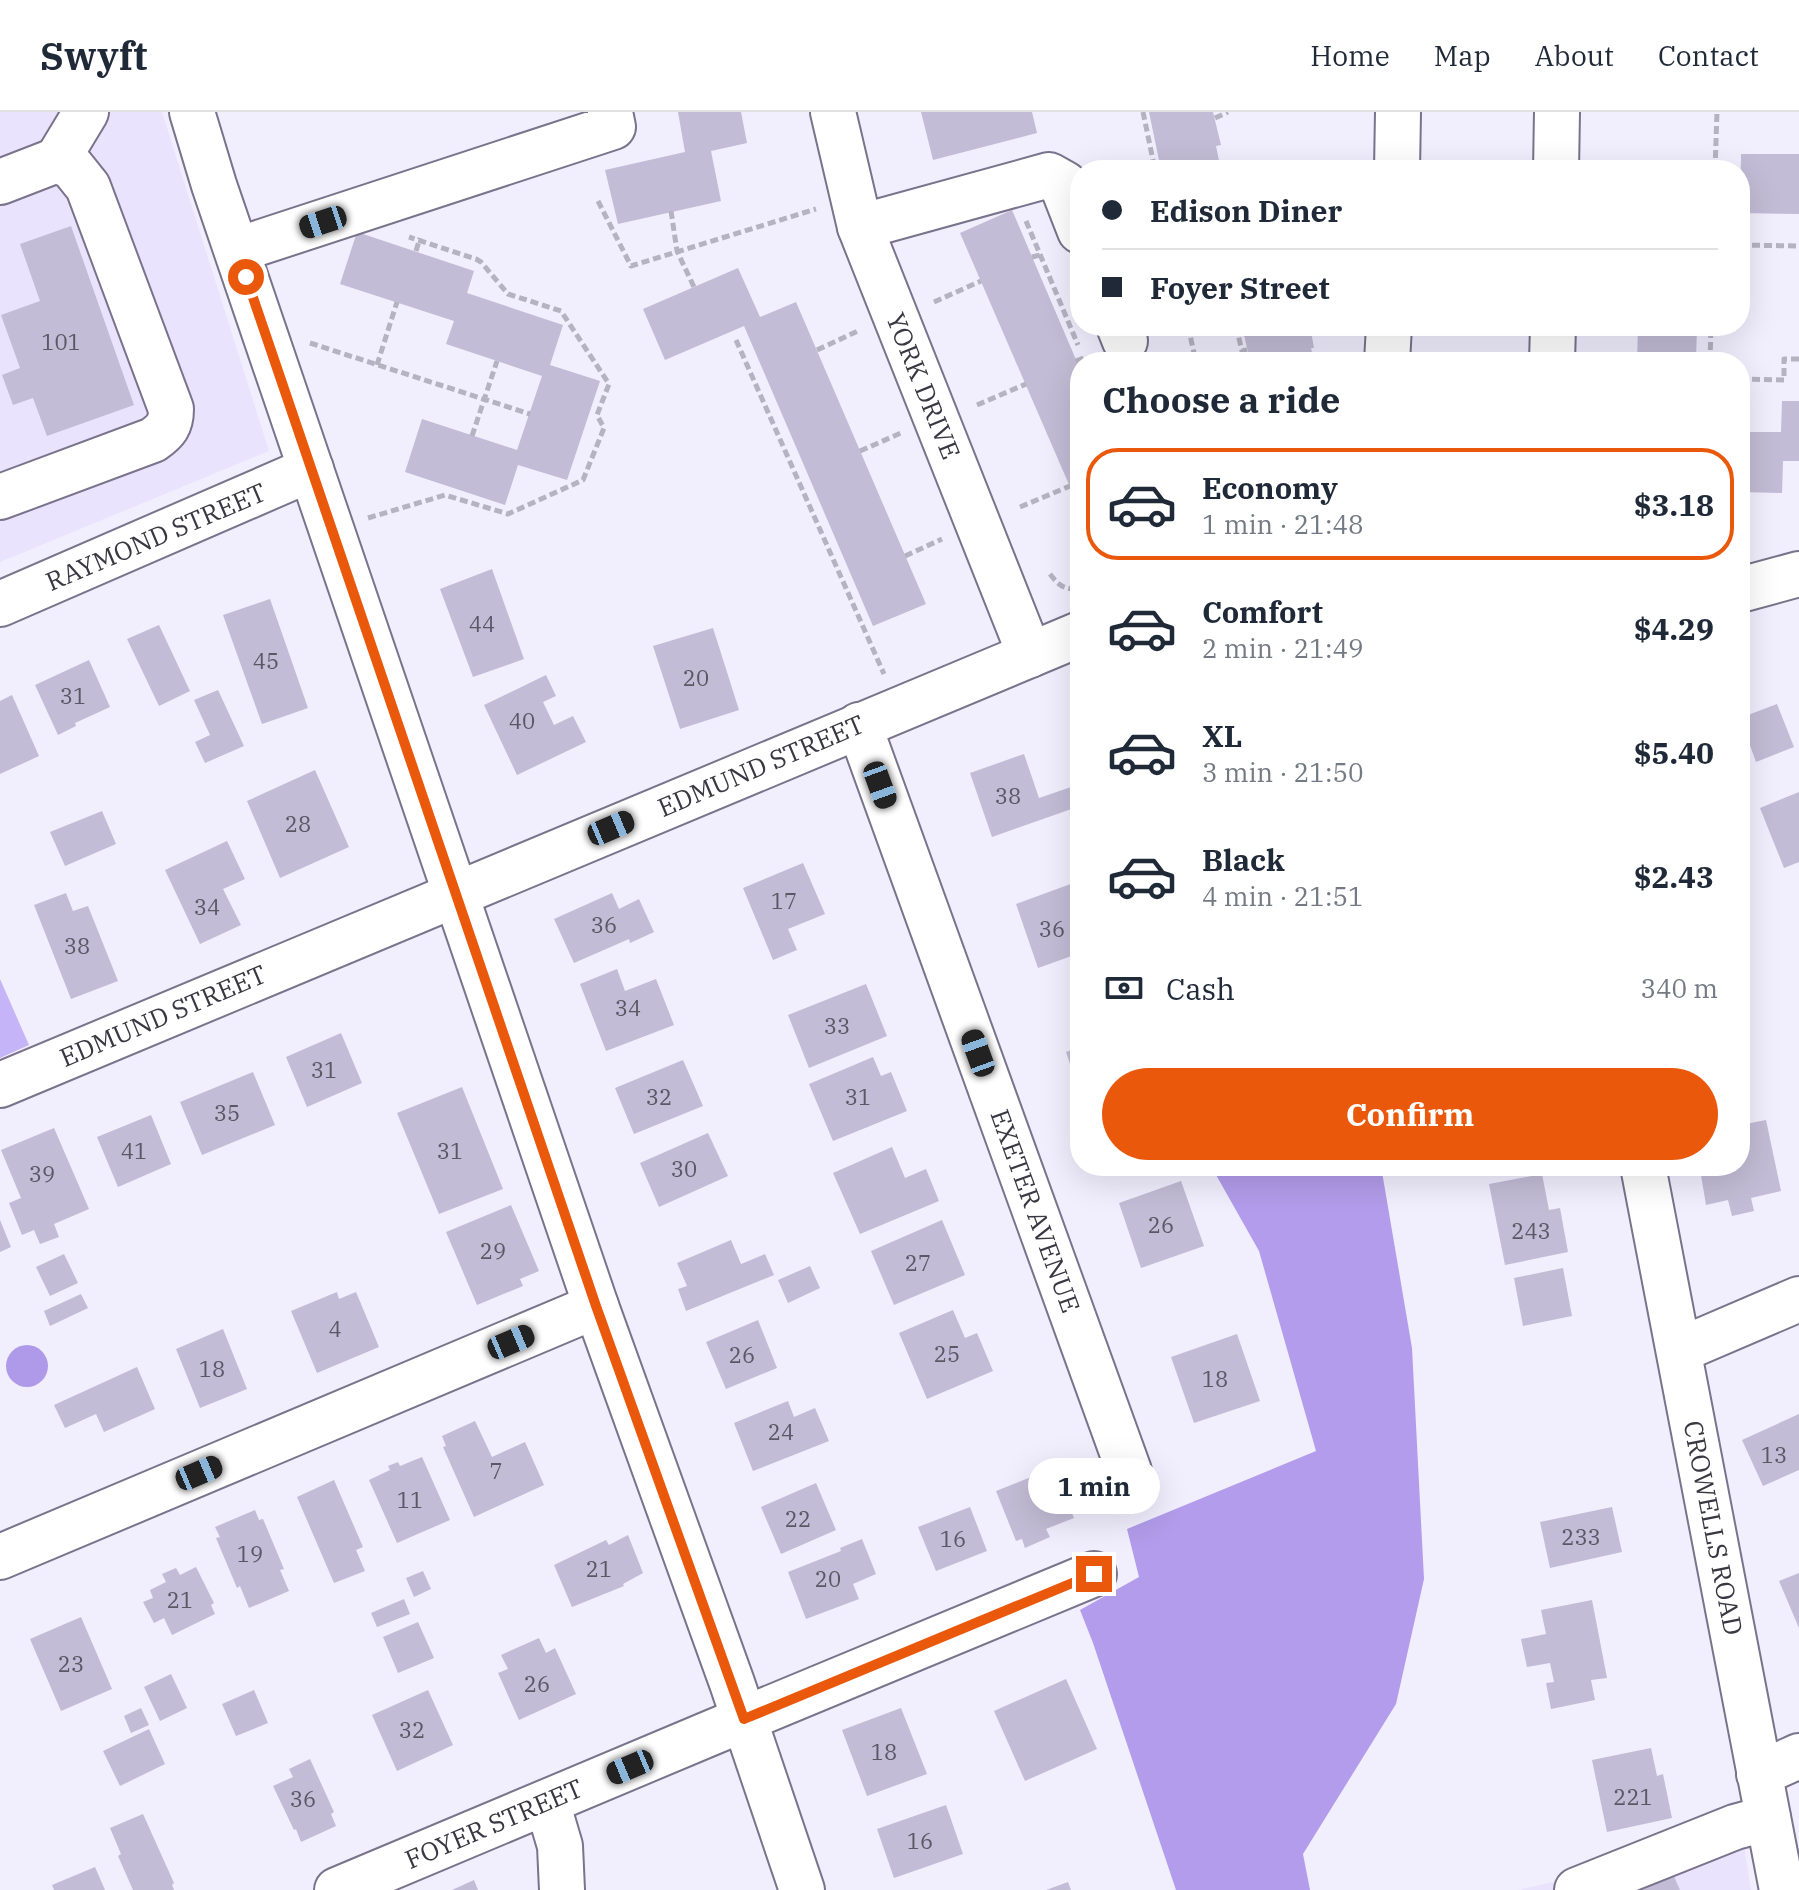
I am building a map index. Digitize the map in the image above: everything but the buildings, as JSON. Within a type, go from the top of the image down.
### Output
[{"type":"street","points":[[0,182],[57,160],[86,112]]},
{"type":"street","points":[[192,112],[596,1306],[802,1890]]},
{"type":"street","points":[[237,250],[613,127],[610,112]]},
{"type":"street","name":"YORK DRIVE","points":[[833,112],[860,227],[1030,655]]},
{"type":"street","points":[[1397,160],[1398,112]]},
{"type":"street","points":[[1556,160],[1557,112]]},
{"type":"street","points":[[0,497],[153,440],[168,428],[171,419],[171,409],[88,187],[72,167],[57,160]]},
{"type":"street","points":[[860,227],[1049,175],[1065,184],[1070,205]]},
{"type":"street","name":"RAYMOND STREET","points":[[2,596],[311,469]]},
{"type":"street","points":[[1750,589],[1796,583]]},
{"type":"street","name":"EDMUND STREET","points":[[0,1085],[1070,638]]},
{"type":"street","name":"EXETER AVENUE","points":[[859,725],[1129,1471]]},
{"type":"street","name":"CROWELLS ROAD","points":[[1645,1176],[1782,1890]]},
{"type":"street","points":[[1680,1350],[1799,1299]]},
{"type":"street","points":[[0,1557],[596,1306]]},
{"type":"street","name":"FOYER STREET","points":[[337,1890],[1094,1574]]},
{"type":"street","points":[[1759,1774],[1799,1756]]},
{"type":"street","points":[[547,1802],[560,1846],[562,1890]]},
{"type":"street","points":[[1577,1890],[1735,1827],[1768,1818]]},
{"type":"path","points":[[1143,112],[1155,160]]},
{"type":"path","points":[[1215,118],[1228,112]]},
{"type":"path","points":[[1715,160],[1717,112]]},
{"type":"path","points":[[598,201],[631,266],[817,208]]},
{"type":"path","points":[[1021,209],[1070,325]]},
{"type":"path","points":[[671,211],[677,251],[694,287]]},
{"type":"path","points":[[368,519],[445,495],[508,514],[583,480],[604,428],[597,415],[609,384],[561,311],[508,294],[476,259],[400,235]]},
{"type":"path","points":[[1750,245],[1799,246]]},
{"type":"path","points":[[1032,257],[1040,255]]},
{"type":"path","points":[[934,302],[981,281]]},
{"type":"path","points":[[377,365],[397,302]]},
{"type":"path","points":[[817,350],[861,330]]},
{"type":"path","points":[[1238,336],[1242,351],[1247,350]]},
{"type":"path","points":[[736,340],[885,674]]},
{"type":"path","points":[[307,342],[530,414]]},
{"type":"path","points":[[1750,379],[1784,380],[1784,359],[1799,359]]},
{"type":"path","points":[[472,436],[497,361]]},
{"type":"path","points":[[977,405],[1026,384]]},
{"type":"path","points":[[860,451],[905,431]]},
{"type":"path","points":[[1020,507],[1070,486]]},
{"type":"path","points":[[905,556],[951,535]]},
{"type":"path","points":[[1050,574],[1058,585],[1070,589]]},
{"type":"shaded area","points":[[0,112],[162,112],[269,451],[0,562]]},
{"type":"shaded area","points":[[0,979],[29,1045],[0,1058]]},
{"type":"shaded area","points":[[1217,1176],[1383,1176],[1412,1348],[1424,1579],[1396,1704],[1303,1854],[1310,1890],[1176,1890],[1080,1610],[1139,1577],[1127,1529],[1316,1451],[1259,1251]]},
{"type":"shaded area","points":[[27,1345],[42,1351],[48,1366],[42,1381],[27,1387],[12,1381],[6,1366],[12,1351]]},
{"type":"shaded area","points":[[1743,1840],[1751,1890],[1519,1890],[1522,1889]]},
{"type":"route","points":[[246,277],[596,1306],[744,1719],[1094,1574]]}]
